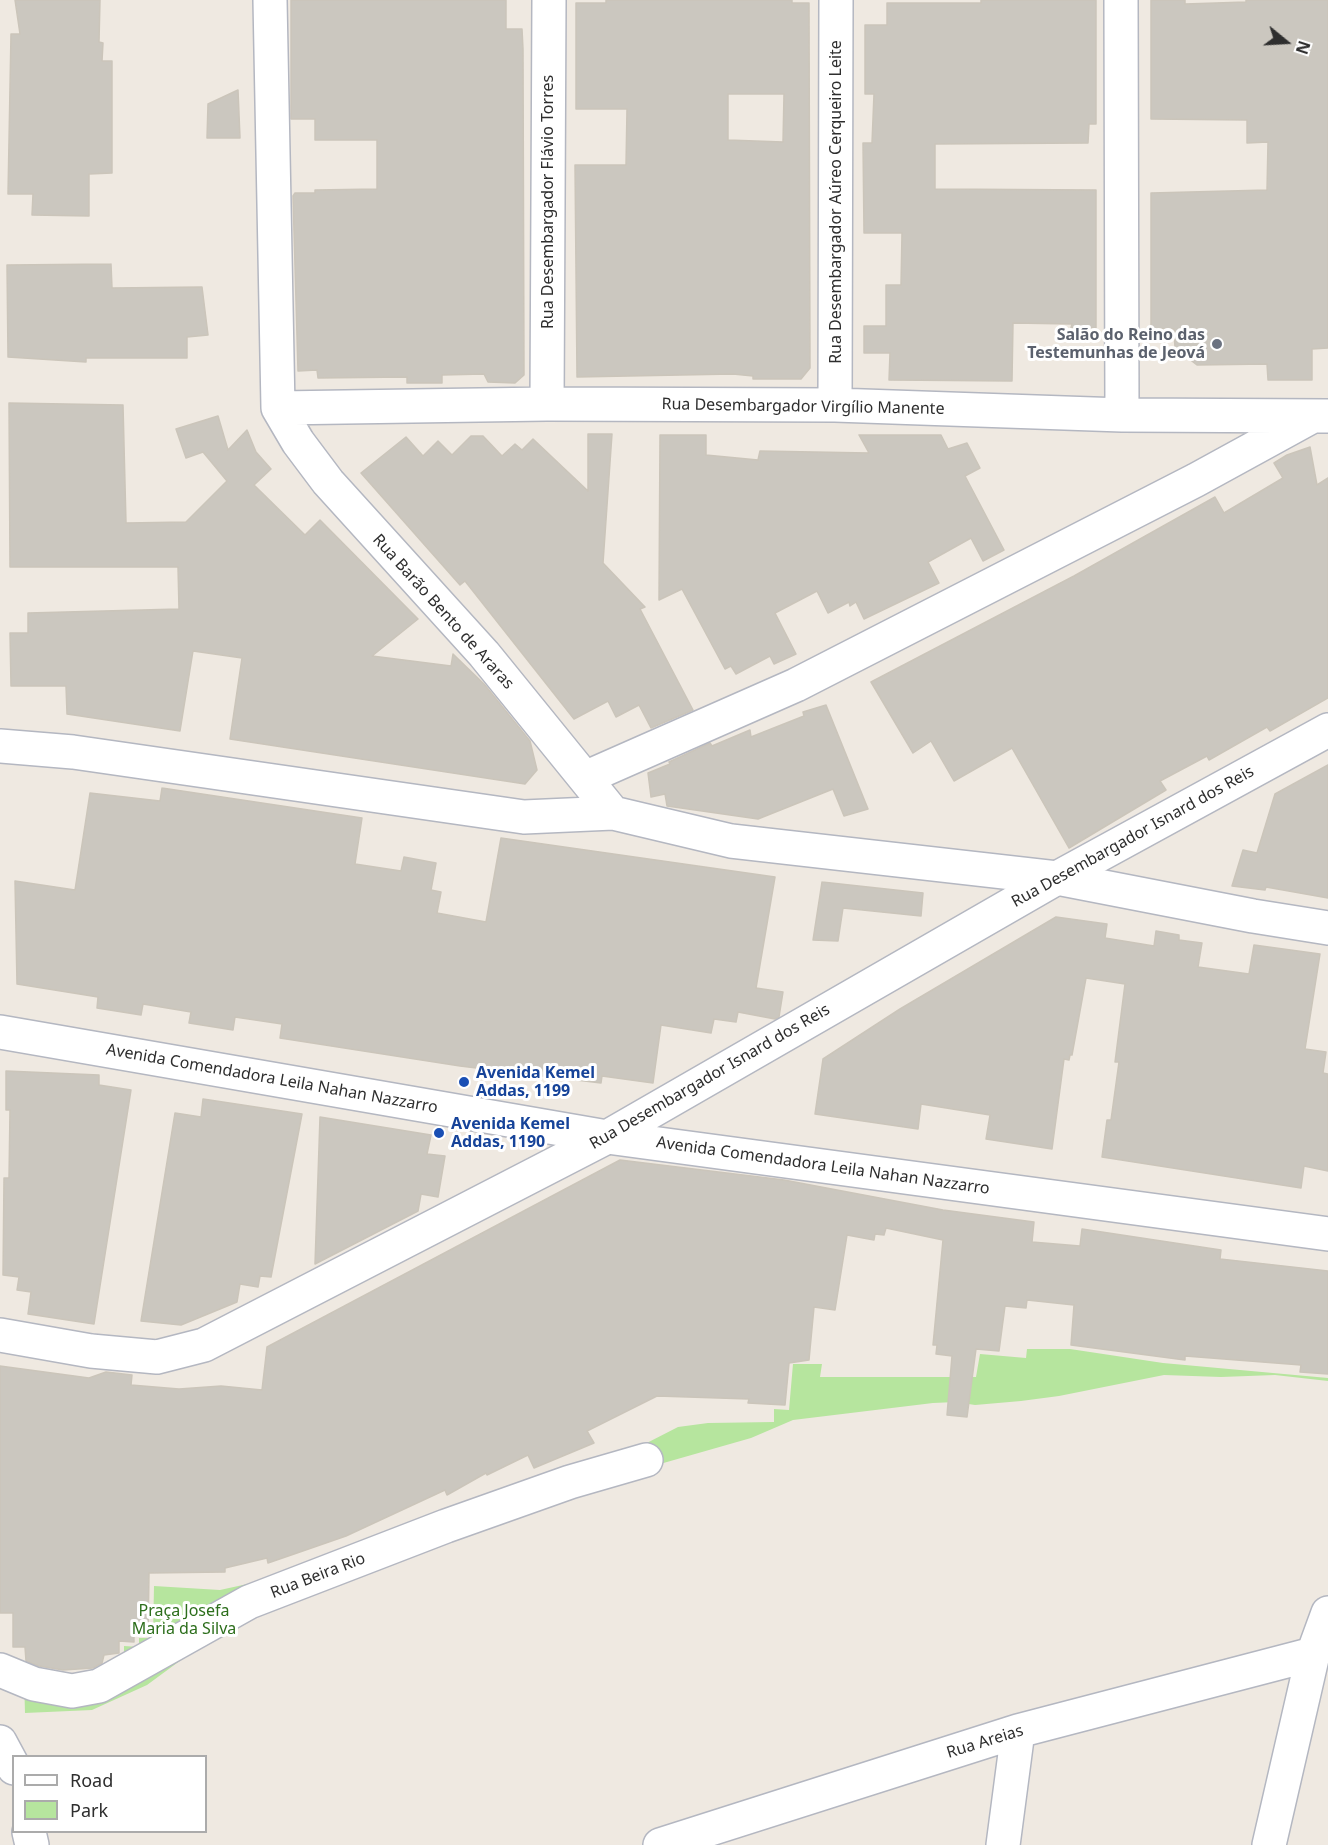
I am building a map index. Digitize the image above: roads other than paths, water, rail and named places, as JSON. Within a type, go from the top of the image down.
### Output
[{"type":"street","points":[[270,0],[278,408]]},
{"type":"street","name":"Rua Desembargador Flávio Torres","points":[[547,404],[549,0]]},
{"type":"street","name":"Rua Desembargador Aúreo Cerqueiro Leite","points":[[836,0],[836,405]]},
{"type":"street","points":[[1121,0],[1122,416]]},
{"type":"street","name":"Rua Desembargador Virgílio Manente","points":[[278,408],[547,404],[836,405],[1122,416],[1320,416]]},
{"type":"street","name":"Rua Barão Bento de Araras","points":[[278,408],[298,442],[328,482],[484,654],[613,813]]},
{"type":"street","points":[[585,778],[796,685],[1320,416]]},
{"type":"street","name":"Rua Desembargador Isnard dos Reis","points":[[0,1335],[91,1351],[157,1357],[204,1345],[607,1137],[1057,878],[1328,730]]},
{"type":"street","points":[[0,746],[73,752],[525,817],[613,813],[731,841],[1057,878],[1242,914],[1328,928]]},
{"type":"street","name":"Avenida Comendadora Leila Nahan Nazzarro","points":[[0,1032],[607,1137],[1328,1234]]},
{"type":"street","name":"Rua Beira Rio","points":[[0,1670],[34,1684],[72,1690],[99,1686],[249,1602],[446,1526],[570,1482],[646,1460]]},
{"type":"street","points":[[1269,1845],[1314,1654],[1328,1613]]},
{"type":"street","name":"Rua Areias","points":[[660,1845],[1018,1731],[1314,1654]]},
{"type":"street","points":[[1003,1845],[1018,1731]]},
{"type":"street","points":[[0,1742],[12,1764]]},
{"type":"place","name":"Salão do Reino das Testemunhas de Jeová","points":[[1217,344]]},
{"type":"place","name":"Avenida Kemel Addas, 1199","points":[[464,1082]]},
{"type":"place","name":"Avenida Kemel Addas, 1190","points":[[439,1133]]},
{"type":"park label","name":"Praça Josefa Maria da Silva","points":[[184,1620]]}]
